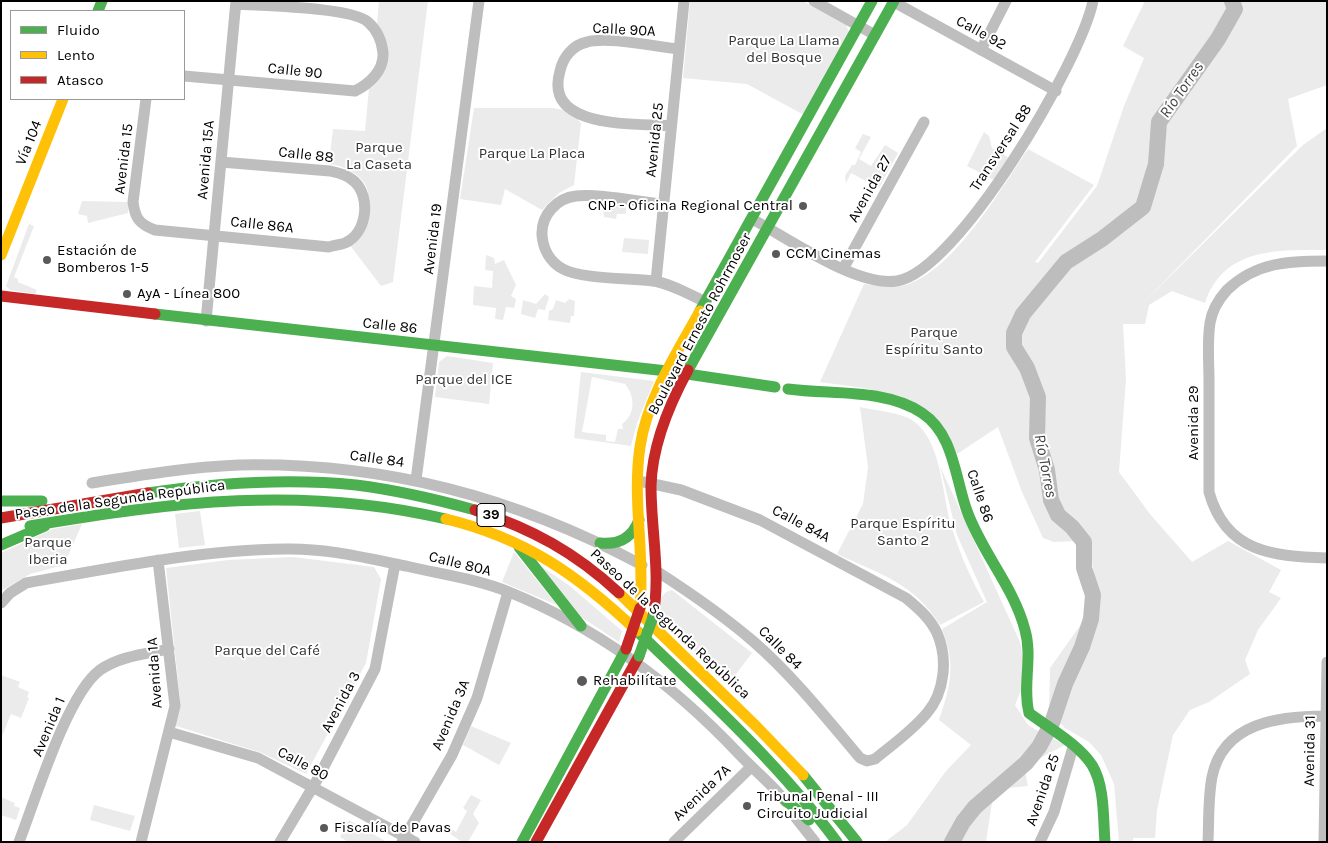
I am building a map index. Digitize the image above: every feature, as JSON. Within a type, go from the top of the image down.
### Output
[{"type":"main road","name":"Boulevard Ernesto Rohrmoser","points":[[522,842],[625,651],[640,608],[642,565],[638,480],[640,445],[647,419],[667,371],[872,1]]},
{"type":"main road","name":"Boulevard Ernesto Rohrmoser","points":[[536,842],[638,658],[653,616],[657,595],[658,572],[652,484],[655,450],[662,425],[686,374],[770,228],[893,2]]},
{"type":"main road","name":"Vía 104","points":[[1,255],[63,100]]},
{"type":"main road","name":"Calle 86","points":[[1,296],[206,321],[667,371],[775,387]]},
{"type":"main road","points":[[695,359],[697,370],[709,377]]},
{"type":"main road","name":"Calle 86","points":[[788,389],[885,400],[912,408],[923,414],[933,424],[946,445],[967,510],[980,540],[1022,622],[1029,645],[1030,660],[1026,706],[1035,720],[1073,747]]},
{"type":"main road","name":"Paseo de la Segunda República","points":[[1,518],[94,500],[233,482],[320,482],[370,487],[454,503],[502,519],[564,549],[620,594],[769,738],[820,795],[857,842]]},
{"type":"main road","name":"Paseo de la Segunda República","points":[[1,531],[194,503],[277,498],[323,500],[409,511],[450,519],[513,540],[552,561],[610,605],[753,744],[789,782],[837,842]]},
{"type":"main road","points":[[1,501],[94,500]]},
{"type":"main road","points":[[600,543],[608,544],[622,541],[634,532],[639,518]]},
{"type":"main road","points":[[1,546],[54,522]]},
{"type":"main road","points":[[513,540],[581,626]]},
{"type":"main road","points":[[642,565],[649,572],[653,616]]},
{"type":"main road","points":[[1073,747],[1084,755],[1098,781],[1105,842]]},
{"type":"main road","points":[[784,799],[830,842]]},
{"type":"street","name":"Avenida 19","points":[[416,480],[479,1]]},
{"type":"street","name":"Avenida 25","points":[[656,281],[684,1]]},
{"type":"street","points":[[814,1],[875,35]]},
{"type":"street","points":[[981,50],[1006,1]]},
{"type":"street","name":"Transversal 88","points":[[843,269],[868,279],[897,281],[922,271],[984,203],[1011,164],[1056,91],[1080,43],[1093,1]]},
{"type":"street","name":"Calle 92","points":[[893,2],[1056,91]]},
{"type":"street","name":"Calle 90","points":[[185,76],[355,91],[367,85],[377,74],[383,55],[378,35],[368,21],[345,13],[236,3]]},
{"type":"street","name":"Avenida 15A","points":[[206,321],[236,3]]},
{"type":"street","name":"Calle 90A","points":[[672,126],[594,120],[579,116],[568,107],[560,94],[558,78],[562,61],[572,50],[587,42],[602,41],[679,49]]},
{"type":"street","name":"Avenida 15","points":[[139,221],[135,216],[133,202],[146,100]]},
{"type":"street","name":"Avenida 27","points":[[843,269],[924,122]]},
{"type":"street","name":"Calle 88","points":[[221,162],[330,171],[345,175],[355,182],[362,191],[365,210]]},
{"type":"street","points":[[663,204],[577,195],[566,198],[550,210],[545,218],[542,231],[543,244],[547,254],[563,269],[572,272],[656,281],[706,302]]},
{"type":"street","name":"Calle 86A","points":[[139,221],[143,226],[155,230],[329,247],[346,242],[354,236],[362,225],[365,210]]},
{"type":"street","points":[[752,219],[843,269]]},
{"type":"street","name":"Avenida 29","points":[[1327,261],[1285,262],[1251,272],[1239,279],[1219,298],[1210,323],[1209,492],[1221,521],[1243,542],[1264,552],[1285,557],[1327,558]]},
{"type":"street","name":"Calle 84","points":[[92,482],[204,468],[275,465],[346,469],[416,480],[520,509],[600,543],[642,565]]},
{"type":"street","name":"Calle 84A","points":[[638,480],[681,490],[760,520],[906,598],[923,611],[937,632],[943,654],[943,675],[939,693],[929,712],[875,759],[867,760]]},
{"type":"street","name":"Calle 80A","points":[[1,603],[10,593],[26,584],[158,560],[221,551],[288,549],[341,552],[508,592],[581,626],[638,658],[684,699],[784,799],[815,842]]},
{"type":"street","name":"Avenida 1A","points":[[141,842],[175,706],[158,560]]},
{"type":"street","name":"Avenida 3","points":[[280,842],[313,786],[375,669],[395,564]]},
{"type":"street","name":"Calle 84","points":[[658,572],[704,602],[755,643],[783,670],[860,758],[867,760]]},
{"type":"street","name":"Avenida 3A","points":[[408,840],[452,755],[477,698],[508,592]]},
{"type":"street","name":"Avenida 1","points":[[19,842],[70,710],[88,682],[100,671],[114,663],[169,649]]},
{"type":"street","name":"Avenida 31","points":[[1324,842],[1327,662]]},
{"type":"street","points":[[1208,842],[1212,775],[1220,753],[1242,732],[1268,721],[1291,716],[1326,716]]},
{"type":"street","name":"Calle 80","points":[[169,732],[258,758],[313,786],[408,840]]},
{"type":"street","name":"Avenida 25","points":[[1040,842],[1054,812],[1073,747]]},
{"type":"street","name":"Avenida 7A","points":[[674,842],[751,767]]},
{"type":"green space","name":"Parque La Caseta","points":[[379,1],[428,1],[393,282],[381,286],[349,244],[368,197],[366,186],[353,172],[329,164],[333,129],[365,131],[369,88],[383,70],[377,23]]},
{"type":"green space","name":"Parque La Llama del Bosque","points":[[690,1],[803,1],[846,25],[849,32],[804,115],[747,84],[683,78]]},
{"type":"green space","name":"Parque Espíritu Santo","points":[[1145,1],[1327,1],[1327,85],[1288,99],[1297,146],[1143,303],[1303,145],[1327,128],[1327,250],[1290,250],[1254,256],[1239,262],[1225,271],[1214,285],[1205,303],[1172,291],[1149,305],[1145,324],[1123,324],[1126,379],[1119,472],[1150,514],[1192,562],[1228,541],[1281,570],[1269,592],[1281,598],[1258,630],[1245,660],[1250,674],[1209,702],[1190,710],[1173,735],[1157,810],[1155,838],[1133,838],[1133,842],[1119,842],[1114,784],[1101,755],[1089,742],[1065,728],[1049,712],[1050,668],[1084,620],[1097,594],[1091,555],[1077,541],[1054,542],[1043,538],[1022,492],[998,427],[957,454],[903,397],[864,388],[820,382],[864,284],[891,287],[906,285],[924,276],[942,263],[975,226],[1028,149],[1094,185],[1035,262],[1038,263],[1097,186],[1124,106],[1144,58],[1123,46]]},
{"type":"green space","name":"Parque La Placa","points":[[474,108],[553,108],[570,111],[581,123],[574,185],[559,193],[542,210],[505,189],[501,205],[460,199]]},
{"type":"green space","points":[[984,132],[989,136],[992,148],[1011,159],[996,181],[967,166]]},
{"type":"green space","points":[[863,134],[871,137],[859,159],[871,166],[885,145],[898,153],[879,188],[851,173],[846,183],[845,176],[852,165],[855,165],[861,152],[855,148]]},
{"type":"green space","points":[[82,201],[128,202],[128,213],[88,223],[87,216],[78,214]]},
{"type":"green space","points":[[602,203],[626,205],[626,214],[617,214],[616,219],[604,217]]},
{"type":"green space","points":[[29,224],[34,226],[14,277],[18,279],[18,282],[37,290],[35,294],[10,290],[6,286]]},
{"type":"green space","points":[[624,238],[649,240],[648,254],[622,252]]},
{"type":"green space","points":[[486,255],[494,258],[495,264],[504,260],[516,285],[511,296],[516,299],[514,308],[506,307],[503,320],[495,319],[496,308],[473,305],[474,286],[492,288],[493,271],[485,270]]},
{"type":"green space","points":[[545,294],[549,297],[545,310],[538,309],[535,318],[521,314],[523,300],[536,304]]},
{"type":"green space","points":[[569,299],[575,301],[574,316],[571,316],[570,323],[548,320],[549,311],[553,309],[556,300],[565,303]]},
{"type":"green space","name":"Parque del ICE","points":[[447,356],[493,363],[489,404],[435,397],[439,362]]},
{"type":"green space","points":[[581,372],[654,381],[637,423],[631,446],[574,438]],"holes":[[[592,377],[625,384],[631,394],[632,410],[627,420],[622,424],[623,429],[618,429],[615,442],[606,441],[606,435],[582,432]]]},
{"type":"green space","name":"Parque Espíritu Santo 2","points":[[860,407],[895,414],[912,420],[922,429],[930,441],[935,454],[955,538],[966,566],[984,602],[940,625],[919,599],[907,589],[882,574],[837,554],[863,504],[868,467]]},
{"type":"green space","points":[[940,466],[1020,642],[1027,675],[1015,705],[1029,726],[1065,745],[1042,757],[1025,771],[1028,786],[1007,788],[992,802],[986,842],[885,842],[907,825],[946,771],[971,745],[939,720],[949,685],[950,674],[949,653],[942,629],[987,602],[957,535]]},
{"type":"green space","points":[[200,511],[205,545],[179,548],[175,514]]},
{"type":"green space","name":"Parque Iberia","points":[[82,524],[64,565],[30,574],[1,591],[1,553],[53,529]]},
{"type":"green space","points":[[514,552],[557,605],[502,582]]},
{"type":"green space","name":"Parque del Café","points":[[293,557],[374,567],[381,579],[366,663],[306,774],[262,753],[173,725],[180,699],[166,568],[228,560]]},
{"type":"green space","points":[[532,560],[570,586],[622,631],[619,642],[572,611]]},
{"type":"green space","points":[[672,590],[752,653],[730,682],[657,618],[662,597]]},
{"type":"green space","points":[[1,675],[20,682],[18,687],[29,692],[27,697],[29,698],[21,718],[11,714],[2,736]]},
{"type":"green space","points":[[471,726],[511,743],[499,765],[463,745]]},
{"type":"green space","points":[[471,795],[481,800],[473,814],[479,823],[468,842],[462,842],[449,833],[451,829],[456,832],[467,811],[463,808]]},
{"type":"green space","points":[[1,797],[15,803],[14,806],[20,808],[16,820],[1,815]]},
{"type":"green space","points":[[94,805],[135,816],[130,831],[90,820]]},
{"type":"green space","points":[[349,820],[385,841],[348,842],[340,837]]},
{"type":"waterway","name":"Río Torres","points":[[952,842],[963,822],[975,807],[1026,763],[1039,747],[1052,723],[1065,684],[1082,647],[1091,619],[1093,595],[1084,568],[1084,542],[1072,527],[1058,515],[1051,500],[1047,470],[1037,438],[1038,397],[1027,368],[1014,347],[1014,333],[1023,314],[1066,262],[1102,239],[1143,207],[1156,164],[1159,122],[1218,39],[1235,9],[1232,1]]},
{"type":"traffic: fast","points":[[98,10],[102,1]]},
{"type":"traffic: fast","points":[[700,311],[872,1]]},
{"type":"traffic: fast","points":[[688,370],[894,1]]},
{"type":"traffic: fast","points":[[155,314],[667,371],[775,387]]},
{"type":"traffic: fast","points":[[788,389],[857,394],[891,400],[907,405],[922,413],[933,422],[941,433],[952,458],[973,526],[1020,614],[1027,640],[1027,703],[1029,713],[1071,743],[1092,765],[1101,793],[1105,842]]},
{"type":"traffic: fast","points":[[148,493],[252,483],[330,483],[401,492],[475,510]]},
{"type":"traffic: fast","points":[[30,526],[83,517],[186,504],[289,500],[341,502],[446,519]]},
{"type":"traffic: fast","points":[[1,501],[42,501]]},
{"type":"traffic: fast","points":[[600,543],[613,543],[624,539],[633,531],[639,520]]},
{"type":"traffic: fast","points":[[1,545],[45,526]]},
{"type":"traffic: fast","points":[[519,547],[581,626]]},
{"type":"traffic: fast","points":[[639,656],[653,617]]},
{"type":"traffic: fast","points":[[637,631],[742,732],[815,813],[837,842]]},
{"type":"traffic: fast","points":[[522,842],[626,649]]},
{"type":"traffic: fast","points":[[803,775],[857,842]]},
{"type":"traffic: fast","points":[[784,799],[809,820]]},
{"type":"traffic: slow","points":[[1,255],[63,100]]},
{"type":"traffic: slow","points":[[640,608],[641,568],[637,487],[640,447],[649,411],[656,394],[700,311]]},
{"type":"traffic: slow","points":[[446,519],[501,537],[549,561],[593,593],[637,631]]},
{"type":"traffic: slow","points":[[619,593],[757,727],[803,775]]},
{"type":"traffic: jam","points":[[1,296],[155,314]]},
{"type":"traffic: jam","points":[[653,617],[656,584],[651,503],[652,471],[658,441],[668,411],[688,370]]},
{"type":"traffic: jam","points":[[1,518],[148,493]]},
{"type":"traffic: jam","points":[[475,510],[515,525],[552,543],[586,565],[619,593]]},
{"type":"traffic: jam","points":[[626,649],[640,608]]},
{"type":"traffic: jam","points":[[536,842],[639,656]]},
{"type":"place","name":"CNP - Oficina Regional Central","points":[[803,206]]},
{"type":"place","name":"CCM Cinemas","points":[[776,254]]},
{"type":"place","name":"Estación de Bomberos 1-5","points":[[47,260]]},
{"type":"place","name":"AyA - Línea 800","points":[[127,294]]},
{"type":"place","name":"Rehabilítate","points":[[582,681]]},
{"type":"place","name":"Tribunal Penal - III Circuito Judicial","points":[[747,806]]},
{"type":"place","name":"Fiscalía de Pavas","points":[[324,828]]}]
